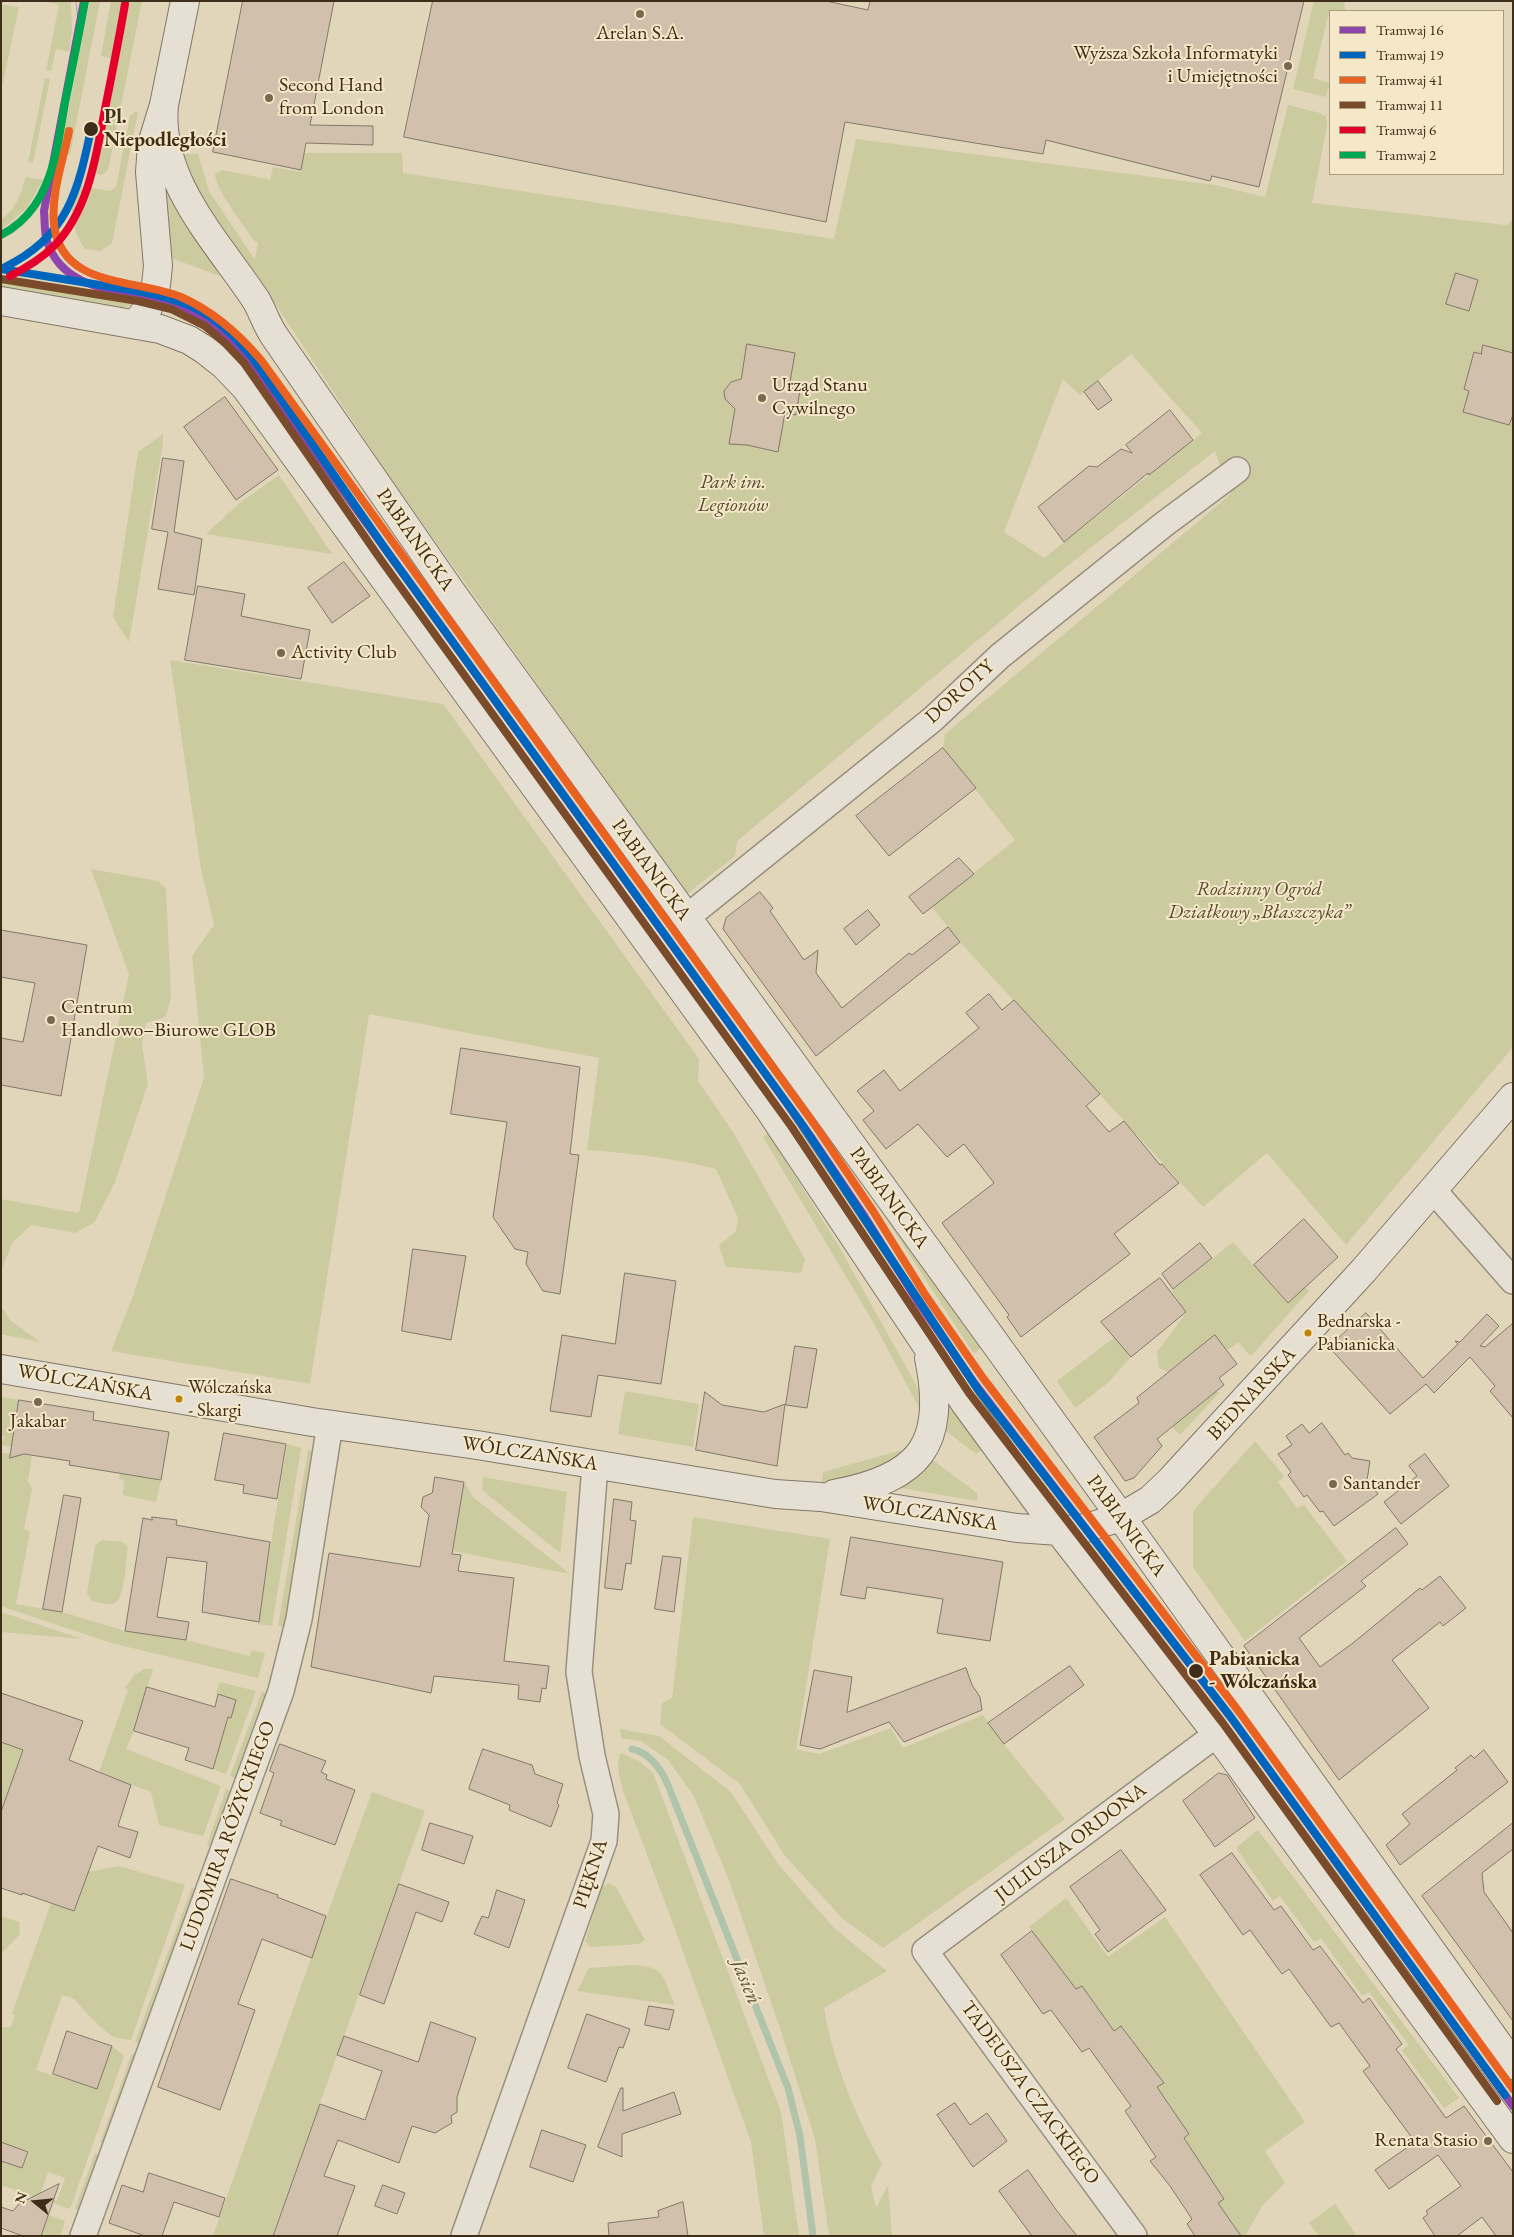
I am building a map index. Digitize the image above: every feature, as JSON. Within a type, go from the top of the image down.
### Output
[{"type":"street","points":[[136,323],[148,308],[156,285],[158,266],[150,172],[155,132],[164,105],[185,1]]},
{"type":"street","name":"PABIANICKA","points":[[164,105],[164,134],[173,171],[189,202],[258,303],[268,328],[452,593],[1121,1517],[1513,2065]]},
{"type":"street","points":[[1,301],[136,323],[175,334],[204,350],[230,371],[264,411],[774,1117],[814,1174],[928,1349],[1059,1531],[1218,1734],[1513,2139]]},
{"type":"street","name":"DOROTY","points":[[686,918],[932,719],[1000,656],[1169,520],[1237,470]]},
{"type":"street","name":"BEDNARSKA","points":[[1059,1531],[1086,1528],[1121,1517],[1136,1510],[1156,1495],[1196,1454],[1434,1191],[1513,1097]]},
{"type":"street","points":[[1434,1191],[1513,1281]]},
{"type":"street","points":[[821,1497],[877,1483],[900,1472],[922,1452],[929,1438],[936,1413],[934,1382],[928,1349]]},
{"type":"street","name":"WÓLCZAŃSKA","points":[[1,1369],[330,1424],[477,1445],[775,1494],[821,1497],[1011,1527],[1059,1531]]},
{"type":"street","name":"LUDOMIRA RÓŻYCKIEGO","points":[[83,2236],[281,1691],[299,1619],[330,1424]]},
{"type":"street","name":"PIĘKNA","points":[[464,2236],[604,1841],[606,1814],[591,1747],[579,1672],[595,1465]]},
{"type":"street","name":"JULIUSZA ORDONA","points":[[925,1951],[1218,1734]]},
{"type":"street","name":"TADEUSZA CZACKIEGO","points":[[925,1951],[1134,2236]]},
{"type":"green space","points":[[44,1],[71,1],[72,30],[69,52],[56,49],[51,71],[46,70],[59,5]]},
{"type":"green space","points":[[90,1],[100,1],[70,155],[60,154]]},
{"type":"green space","points":[[111,1],[142,1],[108,170],[102,175],[92,173],[114,59],[101,56]]},
{"type":"green space","points":[[1314,1],[1344,1],[1345,10],[1329,10],[1313,78],[1329,83],[1326,97],[1293,89]]},
{"type":"green space","points":[[1,4],[19,7],[1,92]]},
{"type":"green space","points":[[45,78],[50,79],[33,163],[28,162]]},
{"type":"green space","name":"Park im. Legionów","points":[[1288,105],[1320,113],[1326,117],[1327,126],[1312,203],[1506,225],[1513,220],[1513,1047],[1346,1245],[1267,1153],[1203,1207],[960,942],[932,907],[1015,840],[943,748],[945,734],[1231,494],[1215,451],[1057,574],[737,841],[735,856],[687,894],[391,479],[274,302],[271,311],[201,208],[181,154],[198,154],[209,191],[255,260],[258,242],[254,241],[231,208],[216,180],[215,174],[223,170],[270,181],[273,167],[301,172],[304,153],[402,153],[403,173],[834,239],[856,139],[1215,185],[1265,197]],"holes":[[[1131,354],[1202,433],[1044,558],[1004,532],[1063,379],[1080,395]]]},
{"type":"green space","points":[[138,112],[112,243],[101,251],[85,249],[74,226],[72,202],[74,185],[110,191],[116,187],[130,116]]},
{"type":"green space","points":[[26,177],[43,180],[26,209],[1,230],[1,219],[14,206]]},
{"type":"green space","points":[[170,193],[222,274],[220,276],[171,258],[166,195]]},
{"type":"green space","points":[[1,277],[138,300],[129,306],[118,309],[1,290]]},
{"type":"green space","points":[[163,434],[129,642],[113,617],[138,452]]},
{"type":"green space","points":[[279,475],[332,554],[206,534],[241,502]]},
{"type":"green space","points":[[170,660],[443,704],[699,1059],[698,1081],[733,1132],[805,1259],[801,1273],[726,1267],[719,1245],[736,1231],[738,1218],[716,1169],[652,1156],[587,1150],[599,1058],[369,1014],[310,1384],[111,1351],[133,1296],[204,1078],[192,956],[214,925],[201,869]]},
{"type":"green space","points":[[91,869],[158,881],[166,888],[171,999],[165,1017],[146,1023],[142,1044],[148,1084],[115,1182],[94,1223],[75,1233],[31,1225],[12,1243],[1,1272],[1,1199],[79,1213],[129,974]]},
{"type":"green space","points":[[768,1133],[837,1243],[915,1383],[921,1396],[924,1417],[872,1320],[763,1137]]},
{"type":"green space","points":[[859,1177],[981,1348],[974,1354]]},
{"type":"green space","points":[[1233,1242],[1287,1303],[1305,1287],[1309,1291],[1252,1355],[1249,1355],[1239,1342],[1227,1350],[1215,1335],[1169,1372],[1159,1368],[1157,1352],[1186,1313],[1172,1291]]},
{"type":"green space","points":[[1,1306],[10,1320],[40,1342],[1,1334]]},
{"type":"green space","points":[[1115,1337],[1131,1357],[1109,1382],[1075,1408],[1057,1381]]},
{"type":"green space","points":[[625,1391],[699,1404],[693,1447],[618,1434]]},
{"type":"green space","points":[[1217,1391],[1219,1393],[1180,1435],[1172,1427]]},
{"type":"green space","points":[[943,1395],[982,1450],[976,1454],[942,1428]]},
{"type":"green space","points":[[1,1397],[19,1400],[12,1447],[1,1445],[4,1436],[1,1435]]},
{"type":"green space","points":[[1255,1441],[1284,1476],[1278,1482],[1297,1508],[1304,1505],[1347,1561],[1245,1641],[1193,1567],[1193,1511]]},
{"type":"green space","points":[[287,1444],[301,1448],[272,1626],[258,1624]]},
{"type":"green space","points":[[913,1447],[898,1460],[849,1480],[822,1482],[823,1472]]},
{"type":"green space","points":[[308,1450],[318,1454],[288,1628],[278,1626]]},
{"type":"green space","points":[[1,1453],[32,1456],[28,1481],[32,1489],[24,1529],[30,1532],[16,1604],[62,1612],[125,1631],[186,1640],[250,1656],[252,1650],[265,1653],[258,1678],[111,1643],[1,1606]]},
{"type":"green space","points":[[929,1457],[977,1493],[977,1501],[890,1486]]},
{"type":"green space","points":[[120,1474],[161,1480],[156,1502],[123,1495],[124,1480],[119,1479]]},
{"type":"green space","points":[[483,1477],[567,1492],[560,1553],[482,1490]]},
{"type":"green space","points":[[464,1482],[473,1497],[570,1574],[453,1551]]},
{"type":"green space","points":[[693,1517],[830,1539],[796,1749],[819,1754],[891,1728],[903,1748],[983,1715],[1001,1741],[1065,1819],[883,1948],[843,1919],[785,1856],[740,1784],[660,1724],[662,1703],[672,1698]]},
{"type":"green space","points":[[102,1540],[122,1542],[128,1547],[121,1593],[115,1603],[112,1604],[92,1601],[87,1593],[95,1546]]},
{"type":"green space","points":[[1,1612],[82,1639],[1,1632]]},
{"type":"green space","points":[[145,1669],[153,1669],[134,1731],[126,1749],[221,1786],[203,1836],[159,1825],[151,1792],[99,1772],[128,1690],[125,1688],[134,1675]]},
{"type":"green space","points":[[220,1682],[256,1691],[226,1774],[213,1769],[228,1717],[231,1718],[236,1700],[216,1693]]},
{"type":"green space","points":[[262,1691],[269,1697],[240,1780],[230,1776]]},
{"type":"green space","points":[[620,1729],[659,1736],[731,1792],[778,1864],[835,1929],[887,1971],[824,2008],[839,2069],[863,2127],[882,2164],[871,2186],[876,2208],[888,2185],[892,2236],[829,2236],[815,2139],[782,2034],[729,1880],[694,1796],[668,1760],[641,1741],[621,1738]]},
{"type":"green space","points":[[1,1742],[23,1750],[1,1812]]},
{"type":"green space","points":[[621,1753],[639,1761],[653,1773],[781,2112],[799,2236],[764,2236],[751,2142],[626,1799],[618,1769]]},
{"type":"green space","points":[[226,1789],[235,1792],[215,1848],[207,1845]]},
{"type":"green space","points":[[372,1792],[425,1811],[272,2236],[213,2236],[300,1989]]},
{"type":"green space","points":[[1258,1830],[1459,2098],[1444,2108],[1402,2050],[1409,2045],[1369,1992],[1362,1996],[1321,1938],[1314,1942],[1280,1896],[1273,1901],[1236,1848]]},
{"type":"green space","points":[[119,1866],[185,1885],[131,2040],[112,2036],[92,2019],[75,1999],[62,1995],[36,2070],[97,2089],[112,2046],[124,2056],[70,2209],[1,2185],[1,2161],[22,2168],[30,2153],[1,2142],[1,2027],[11,2027],[15,2015],[12,2014],[51,1903],[74,1911],[88,1872]],"holes":[[[48,2172],[65,2178],[57,2201],[40,2196]]]},
{"type":"green space","points":[[609,1883],[616,1887],[645,1940],[639,1944],[590,1947],[585,1941],[602,1887]]},
{"type":"green space","points":[[192,1887],[203,1891],[145,2045],[135,2042]]},
{"type":"green space","points":[[1066,1898],[1108,1957],[1165,1917],[1305,2122],[1265,2151],[1285,2183],[1263,2205],[1245,2236],[1241,2236],[1218,2203],[1184,2138],[1189,2134],[1157,2087],[1163,2083],[1122,2026],[1114,2031],[1082,1986],[1076,1989],[1029,1927]]},
{"type":"green space","points":[[1,1916],[19,1922],[20,1934],[1,1954]]},
{"type":"green space","points":[[631,1965],[657,1970],[664,1979],[675,2005],[577,1991],[589,1968]]},
{"type":"green space","points":[[132,2053],[140,2055],[109,2147],[100,2143]]},
{"type":"green space","points":[[95,2153],[105,2157],[84,2212],[75,2209]]},
{"type":"green space","points":[[1335,2204],[1357,2236],[1319,2236],[1309,2223]]},
{"type":"green space","points":[[48,2215],[65,2221],[60,2236],[41,2236]]},
{"type":"building","name":"Second Hand from London","points":[[243,1],[334,1],[310,125],[373,126],[373,145],[306,143],[301,170],[213,152]]},
{"type":"building","points":[[433,1],[826,1],[868,10],[870,1],[1304,1],[1259,187],[1212,176],[1210,181],[1046,140],[1043,154],[845,122],[826,222],[404,137]]},
{"type":"building","points":[[1456,273],[1478,280],[1469,311],[1446,304]]},
{"type":"building","name":"Urząd Stanu Cywilnego","points":[[747,344],[795,353],[789,388],[800,390],[796,415],[785,413],[778,452],[747,445],[729,444],[735,409],[725,399],[724,391],[731,382],[741,379]]},
{"type":"building","points":[[1483,345],[1513,353],[1513,415],[1509,425],[1463,412],[1469,391],[1464,389],[1474,352],[1481,354]]},
{"type":"building","points":[[1098,381],[1112,400],[1098,410],[1084,392]]},
{"type":"building","points":[[225,397],[278,470],[236,500],[184,427]]},
{"type":"building","points":[[1170,410],[1193,440],[1149,475],[1148,473],[1064,542],[1038,507],[1089,466],[1097,467],[1121,449],[1132,453],[1126,445]]},
{"type":"building","points":[[163,458],[184,461],[174,532],[202,539],[194,595],[158,589],[168,532],[152,529]]},
{"type":"building","points":[[344,562],[370,596],[332,623],[308,588]]},
{"type":"building","points":[[198,586],[245,594],[241,616],[310,630],[301,679],[185,660]]},
{"type":"building","points":[[943,748],[976,788],[889,856],[856,816]]},
{"type":"building","points":[[959,858],[974,874],[923,914],[909,897]]},
{"type":"building","points":[[760,892],[773,908],[770,911],[804,960],[818,950],[816,973],[842,1008],[909,953],[912,955],[948,927],[960,942],[816,1056],[723,929],[726,918]]},
{"type":"building","points":[[868,910],[880,925],[856,945],[844,929]]},
{"type":"building","name":"Centrum Handlowo–Biurowe GLOB","points":[[1,930],[87,945],[61,1096],[1,1085],[1,1038],[23,1042],[35,983],[1,977]]},
{"type":"building","points":[[989,994],[1002,1010],[1014,1000],[1100,1094],[1086,1106],[1109,1132],[1124,1121],[1160,1165],[1162,1164],[1179,1183],[1114,1234],[1130,1254],[1021,1337],[1007,1317],[1009,1315],[942,1223],[994,1183],[964,1144],[947,1157],[918,1124],[886,1149],[863,1120],[874,1111],[857,1091],[884,1070],[900,1091],[979,1028],[966,1013]]},
{"type":"building","points":[[461,1048],[580,1067],[570,1154],[579,1155],[560,1294],[543,1291],[526,1264],[528,1252],[515,1249],[493,1217],[507,1122],[451,1114]]},
{"type":"building","points":[[1304,1219],[1338,1257],[1288,1303],[1254,1265]]},
{"type":"building","points":[[1200,1243],[1212,1258],[1173,1289],[1162,1274]]},
{"type":"building","points":[[413,1249],[466,1256],[451,1340],[402,1331]]},
{"type":"building","points":[[625,1273],[676,1281],[661,1384],[598,1375],[591,1417],[550,1411],[562,1335],[615,1344]]},
{"type":"building","points":[[1160,1278],[1186,1312],[1131,1357],[1101,1322]]},
{"type":"building","points":[[1366,1313],[1423,1378],[1458,1344],[1455,1341],[1460,1342],[1487,1314],[1499,1326],[1480,1346],[1485,1347],[1513,1323],[1513,1418],[1490,1391],[1495,1386],[1470,1357],[1434,1393],[1426,1384],[1390,1414],[1329,1347]]},
{"type":"building","points":[[1215,1335],[1237,1364],[1219,1378],[1224,1385],[1157,1439],[1162,1446],[1134,1478],[1125,1481],[1094,1437],[1139,1403],[1137,1398]]},
{"type":"building","points":[[795,1346],[817,1349],[807,1408],[786,1405]]},
{"type":"building","points":[[705,1392],[722,1405],[764,1412],[785,1404],[777,1466],[696,1450]]},
{"type":"building","points":[[19,1400],[94,1412],[93,1420],[169,1432],[161,1480],[69,1465],[70,1461],[24,1454],[10,1458]]},
{"type":"building","name":"Santander","points":[[1322,1423],[1345,1455],[1348,1453],[1352,1458],[1370,1461],[1367,1480],[1378,1494],[1334,1526],[1323,1511],[1320,1512],[1307,1495],[1304,1497],[1288,1475],[1291,1472],[1278,1454],[1292,1445],[1286,1436],[1302,1424],[1309,1433]]},
{"type":"building","points":[[224,1433],[286,1444],[277,1499],[243,1493],[244,1485],[215,1480]]},
{"type":"building","points":[[1425,1454],[1449,1486],[1401,1524],[1384,1502],[1417,1476],[1409,1466]]},
{"type":"building","points":[[435,1477],[464,1482],[452,1554],[461,1555],[458,1571],[514,1578],[504,1661],[549,1666],[546,1689],[542,1688],[540,1702],[518,1699],[519,1685],[434,1676],[431,1693],[311,1667],[329,1553],[420,1567],[429,1515],[421,1507],[423,1497],[432,1493]]},
{"type":"building","points":[[64,1495],[81,1498],[62,1612],[43,1609]]},
{"type":"building","points":[[614,1499],[632,1502],[630,1520],[636,1521],[631,1564],[626,1563],[622,1590],[605,1588]]},
{"type":"building","points":[[152,1517],[177,1520],[176,1525],[270,1542],[259,1622],[202,1612],[207,1562],[167,1557],[157,1617],[189,1622],[186,1640],[125,1631],[143,1518],[152,1520]]},
{"type":"building","points":[[1396,1528],[1408,1544],[1361,1581],[1366,1586],[1299,1638],[1320,1667],[1353,1643],[1420,1588],[1422,1590],[1440,1576],[1466,1608],[1443,1626],[1440,1622],[1392,1660],[1429,1708],[1339,1780],[1244,1646]]},
{"type":"building","points":[[851,1537],[1003,1562],[990,1641],[937,1633],[943,1599],[867,1587],[865,1599],[841,1595]]},
{"type":"building","points":[[663,1556],[681,1558],[674,1612],[655,1609]]},
{"type":"building","points":[[1070,1666],[1084,1685],[1004,1744],[988,1723]]},
{"type":"building","points":[[966,1668],[972,1685],[980,1697],[982,1710],[904,1742],[889,1722],[820,1749],[800,1745],[814,1670],[852,1677],[847,1712]]},
{"type":"building","points":[[147,1687],[215,1707],[218,1694],[236,1700],[231,1718],[228,1717],[213,1769],[185,1760],[189,1748],[134,1731]]},
{"type":"building","points":[[1,1693],[83,1721],[69,1760],[131,1785],[118,1826],[138,1832],[130,1858],[98,1846],[74,1911],[22,1893],[22,1895],[1,1888],[1,1812],[23,1750],[1,1742]]},
{"type":"building","points":[[280,1744],[326,1761],[321,1772],[327,1775],[326,1779],[355,1790],[335,1845],[280,1825],[282,1821],[260,1813],[274,1773],[270,1771]]},
{"type":"building","points":[[483,1749],[532,1765],[535,1774],[563,1784],[557,1803],[559,1805],[551,1827],[509,1810],[510,1805],[469,1789]]},
{"type":"building","points":[[1484,1750],[1508,1782],[1400,1865],[1386,1845],[1410,1824],[1402,1814],[1457,1770],[1455,1768],[1471,1755],[1474,1758]]},
{"type":"building","points":[[1219,1773],[1227,1775],[1255,1818],[1215,1847],[1183,1801]]},
{"type":"building","points":[[430,1823],[473,1836],[464,1864],[422,1850]]},
{"type":"building","points":[[1513,1823],[1513,1849],[1482,1873],[1484,1892],[1513,1933],[1513,2021],[1422,1896]]},
{"type":"building","points":[[1121,1850],[1166,1910],[1108,1952],[1095,1934],[1100,1930],[1070,1887]]},
{"type":"building","points":[[1232,1853],[1274,1910],[1281,1906],[1313,1950],[1320,1946],[1363,2003],[1369,1998],[1402,2044],[1396,2049],[1446,2118],[1464,2106],[1513,2172],[1513,2236],[1496,2236],[1482,2217],[1457,2236],[1435,2236],[1423,2218],[1428,2214],[1426,2211],[1461,2186],[1438,2155],[1389,2189],[1375,2170],[1415,2142],[1363,2071],[1370,2066],[1339,2023],[1331,2027],[1289,1969],[1282,1974],[1250,1930],[1243,1935],[1200,1875]]},
{"type":"building","points":[[231,1879],[278,1895],[277,1897],[326,1916],[312,1958],[262,1939],[238,2004],[255,2010],[220,2110],[158,2087]]},
{"type":"building","points":[[399,1884],[449,1902],[442,1922],[416,1912],[384,2004],[360,1995]]},
{"type":"building","points":[[497,1890],[525,1900],[509,1948],[474,1934],[482,1916],[488,1918]]},
{"type":"building","points":[[1032,1931],[1076,1989],[1082,1986],[1114,2031],[1121,2026],[1164,2083],[1157,2087],[1189,2134],[1184,2138],[1224,2199],[1218,2203],[1241,2236],[1195,2236],[1187,2224],[1192,2219],[1170,2186],[1150,2161],[1156,2157],[1125,2111],[1131,2106],[1089,2048],[1082,2052],[1051,2010],[1043,2014],[1001,1955]]},
{"type":"building","points":[[649,2006],[674,2010],[669,2030],[645,2025]]},
{"type":"building","points":[[587,2014],[630,2029],[623,2048],[619,2047],[606,2082],[568,2068]]},
{"type":"building","points":[[431,2022],[476,2038],[457,2097],[457,2112],[451,2116],[452,2123],[435,2133],[412,2126],[399,2163],[338,2140],[324,2176],[355,2186],[337,2236],[273,2236],[320,2104],[365,2120],[382,2071],[337,2055],[344,2036],[418,2062]]},
{"type":"building","points":[[67,2031],[112,2046],[97,2089],[53,2074]]},
{"type":"building","points":[[621,2088],[623,2088],[623,2111],[674,2092],[681,2114],[622,2134],[622,2157],[598,2147]]},
{"type":"building","points":[[955,2103],[970,2125],[987,2113],[1007,2141],[973,2167],[937,2115]]},
{"type":"building","points":[[542,2130],[586,2145],[573,2182],[530,2167]]},
{"type":"building","points":[[1,2142],[28,2152],[22,2168],[1,2161]]},
{"type":"building","points":[[1028,2170],[1077,2236],[1032,2236],[999,2191]]},
{"type":"building","points":[[149,2173],[225,2198],[219,2217],[174,2202],[162,2236],[145,2236],[109,2223],[122,2185],[143,2192]]},
{"type":"building","points":[[59,2184],[41,2236],[23,2236],[1,2228],[1,2207],[13,2211],[19,2204]]},
{"type":"building","points":[[383,2185],[405,2193],[397,2214],[375,2206]]},
{"type":"building","points":[[683,2202],[688,2236],[609,2236],[608,2223],[659,2217],[658,2211]]},
{"type":"waterway","name":"Jasień","points":[[632,1749],[644,1754],[654,1762],[668,1785],[788,2088],[800,2136],[813,2236]]},
{"type":"tram line","points":[[75,46],[78,22],[76,1]]},
{"type":"tram line","name":"16","points":[[84,1],[44,211],[46,238],[56,259],[68,272],[83,281],[101,288],[176,306],[187,311],[218,331],[253,366],[809,1134],[865,1217],[918,1302],[975,1384],[1232,1719],[1513,2106]]},
{"type":"tram line","name":"2","points":[[1,235],[16,226],[35,205],[42,194],[52,169],[85,1]]},
{"type":"tram line","name":"6","points":[[10,276],[33,263],[54,246],[66,232],[83,199],[94,164],[125,4]]},
{"type":"tram line","name":"19","points":[[5,267],[26,255],[43,242],[56,227],[66,210],[81,173],[91,129]]},
{"type":"tram line","name":"41","points":[[69,131],[54,201],[54,224],[60,245],[70,260],[85,271],[103,278],[163,291],[193,303],[225,324],[261,360],[817,1128],[873,1211],[926,1296],[983,1378],[1240,1713],[1513,2089]]},
{"type":"tram line","name":"19","points":[[1,269],[140,292],[184,304],[203,312],[219,323],[252,357],[389,554],[799,1120],[977,1388],[1230,1716],[1505,2095]]},
{"type":"tram line","name":"11","points":[[1,279],[138,301],[171,309],[205,326],[244,363],[381,560],[791,1126],[969,1393],[1222,1722],[1497,2101]]},
{"type":"place","name":"Arelan S.A.","points":[[640,14]]},
{"type":"place","name":"Wyższa Szkoła Informatyki i Umiejętności","points":[[1288,66]]},
{"type":"place","name":"Second Hand from London","points":[[269,98]]},
{"type":"place","name":"Pl. Niepodległości","points":[[91,129]]},
{"type":"place","name":"Urząd Stanu Cywilnego","points":[[762,398]]},
{"type":"place","name":"Activity Club","points":[[281,653]]},
{"type":"place","name":"Centrum Handlowo–Biurowe GLOB","points":[[51,1020]]},
{"type":"place","name":"Bednarska - Pabianicka","points":[[1308,1333]]},
{"type":"place","name":"Wólczańska - Skargi","points":[[179,1399]]},
{"type":"place","name":"Jakabar","points":[[38,1402]]},
{"type":"place","name":"Santander","points":[[1333,1484]]},
{"type":"place","name":"Pabianicka - Wólczańska","points":[[1196,1671]]},
{"type":"place","name":"Renata Stasio","points":[[1488,2141]]},
{"type":"park label","name":"Rodzinny Ogród Działkowy „Błaszczyka”","points":[[1259,902]]}]
